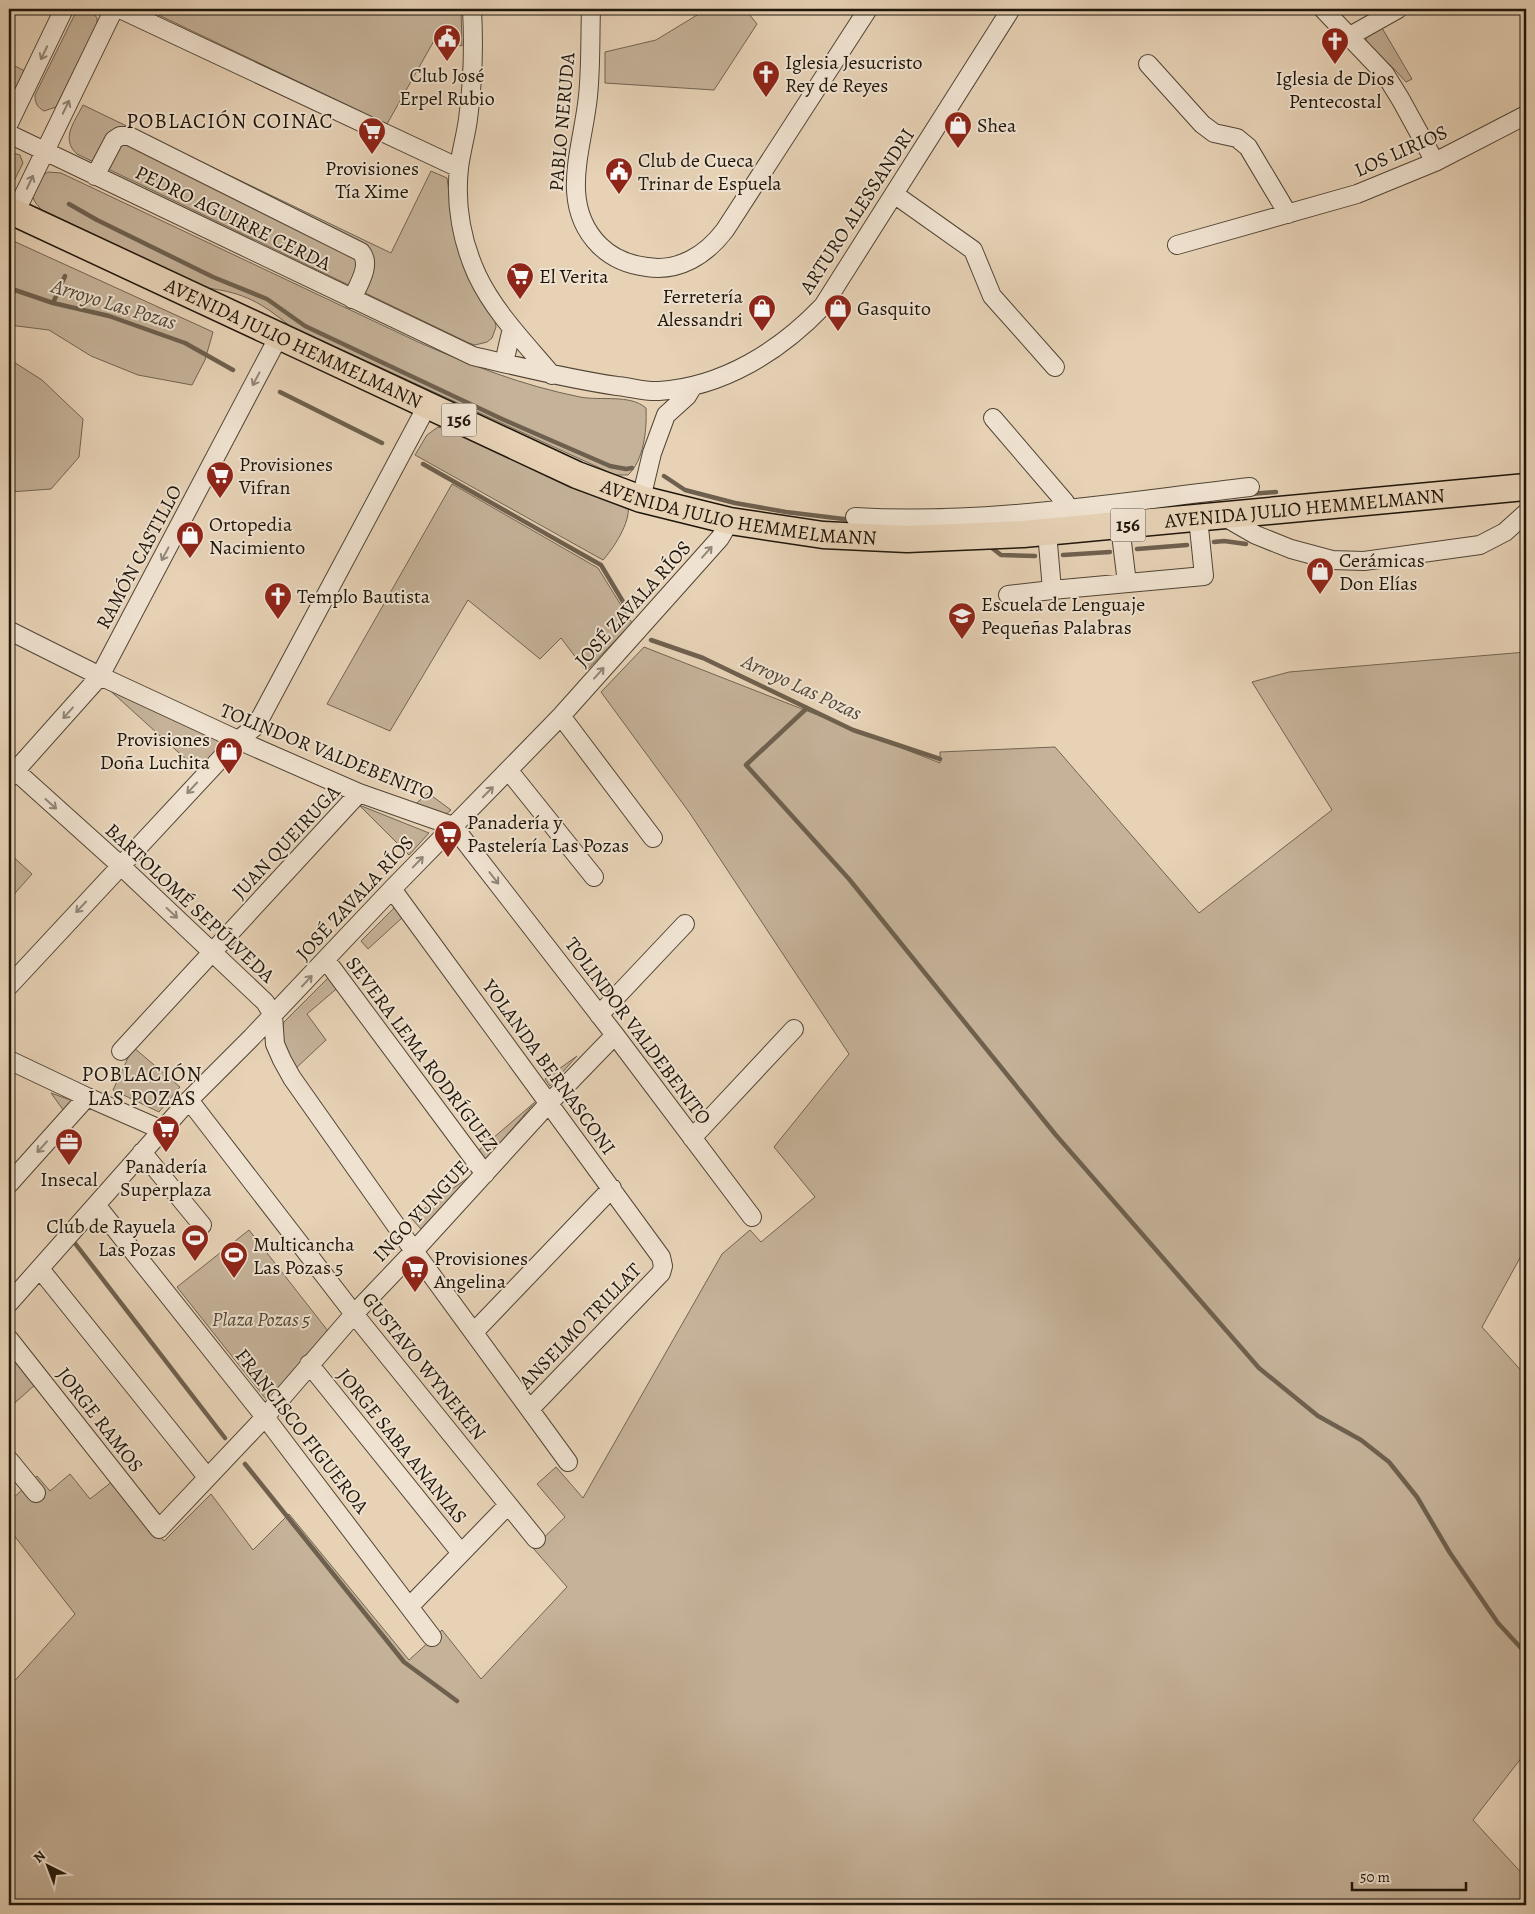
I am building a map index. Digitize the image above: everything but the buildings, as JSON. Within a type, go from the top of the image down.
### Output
[{"type":"highway","name":"AVENIDA JULIO HEMMELMANN","points":[[12,212],[578,475],[641,499],[730,521],[823,535],[907,539],[1061,523],[1120,526],[1526,487]]},
{"type":"street","points":[[9,123],[64,9]]},
{"type":"street","points":[[12,212],[114,9]]},
{"type":"street","points":[[120,9],[459,168]]},
{"type":"street","points":[[472,9],[474,36],[472,75],[468,119],[459,168],[460,218],[470,256],[488,294],[512,328],[552,375]]},
{"type":"street","name":"PABLO NERUDA","points":[[591,9],[588,96],[575,179],[577,204],[586,228],[594,239],[608,252],[624,262],[637,266],[662,268],[687,262],[699,256],[725,230],[868,9]]},
{"type":"street","name":"ARTURO ALESSANDRI","points":[[552,375],[657,391],[693,386],[731,372],[771,351],[807,322],[823,306],[1011,9]]},
{"type":"street","points":[[1322,9],[1385,74],[1435,162]]},
{"type":"street","points":[[1350,36],[1398,9]]},
{"type":"street","points":[[1148,64],[1202,124],[1214,133],[1237,138],[1248,147],[1288,214]]},
{"type":"street","name":"LOS LIRIOS","points":[[1177,245],[1357,194],[1435,162],[1526,115]]},
{"type":"street","name":"PEDRO AGUIRRE CERDA","points":[[9,134],[472,356],[552,375]]},
{"type":"street","name":"PEDRO AGUIRRE CERDA","points":[[95,176],[114,140],[120,136],[129,136],[361,252],[365,256],[366,265],[352,299]]},
{"type":"street","points":[[894,194],[973,250],[992,296],[1054,367]]},
{"type":"street","points":[[504,363],[512,328]]},
{"type":"street","name":"RAMÓN CASTILLO","points":[[11,771],[100,676],[279,336]]},
{"type":"street","name":"ARTURO ALESSANDRI","points":[[641,499],[652,453],[666,415],[687,396],[693,386]]},
{"type":"street","points":[[657,391],[666,415]]},
{"type":"street","points":[[9,986],[238,740],[256,726],[428,406]]},
{"type":"street","points":[[994,418],[1065,502],[1052,590]]},
{"type":"street","points":[[855,517],[1061,523],[1250,487]]},
{"type":"street","points":[[1008,595],[1204,576],[1211,517],[1291,550],[1332,560],[1364,561],[1480,545],[1505,532],[1526,513]]},
{"type":"street","name":"JOSÉ ZAVALA RÍOS","points":[[9,1303],[189,1100],[273,1016],[392,889],[561,716],[720,538],[730,521]]},
{"type":"street","points":[[1120,526],[1127,583]]},
{"type":"street","name":"TOLINDOR VALDEBENITO","points":[[12,632],[100,676],[238,740],[359,793],[453,826],[615,1035],[752,1217]]},
{"type":"street","points":[[561,716],[653,838]]},
{"type":"street","name":"BARTOLOMÉ SEPÚLVEDA","points":[[11,771],[120,865],[254,990],[264,1002],[273,1016],[275,1044],[289,1072],[414,1251],[568,1462]]},
{"type":"street","points":[[509,771],[594,877]]},
{"type":"street","name":"JUAN QUEIRUGA","points":[[121,1051],[359,793]]},
{"type":"street","name":"YOLANDA BERNASCONI","points":[[392,889],[550,1102],[661,1256],[663,1266],[661,1273]]},
{"type":"street","points":[[599,1015],[685,924]]},
{"type":"street","name":"SEVERA LEMA RODRÍGUEZ","points":[[326,960],[485,1174]]},
{"type":"street","points":[[692,1138],[794,1029]]},
{"type":"street","name":"INGO YUNGUE","points":[[159,1529],[265,1416],[354,1314],[550,1102],[615,1035]]},
{"type":"street","points":[[12,1067],[162,1130]]},
{"type":"street","points":[[9,1184],[87,1097]]},
{"type":"street","name":"GUSTAVO WYNEKEN","points":[[189,1100],[354,1314],[536,1539]]},
{"type":"street","points":[[142,1152],[202,1225]]},
{"type":"street","points":[[474,1332],[612,1188]]},
{"type":"street","name":"FRANCISCO FIGUEROA","points":[[97,1206],[265,1416],[432,1637]]},
{"type":"street","points":[[40,1269],[207,1478]]},
{"type":"street","name":"ANSELMO TRILLAT","points":[[530,1409],[661,1273]]},
{"type":"street","name":"JORGE RAMOS","points":[[9,1339],[159,1529]]},
{"type":"street","name":"JORGE SABA ANANIAS","points":[[309,1364],[461,1553]]},
{"type":"street","points":[[9,1460],[36,1493]]},
{"type":"street","points":[[410,1606],[508,1505]]},
{"type":"green space","points":[[146,9],[461,9],[462,46],[435,39],[387,124]]},
{"type":"green space","points":[[707,9],[745,9],[757,24],[714,90],[605,83],[605,52],[656,40]]},
{"type":"green space","points":[[80,10],[93,13],[97,18],[97,25],[56,107],[44,111],[37,104],[35,95],[75,14]]},
{"type":"green space","points":[[1382,28],[1412,79],[1406,82],[1368,44],[1366,39],[1368,34]]},
{"type":"green space","points":[[9,63],[25,71],[9,107]]},
{"type":"green space","points":[[83,105],[391,253],[431,171],[447,178],[454,227],[479,294],[495,320],[496,327],[492,338],[487,342],[475,345],[469,343],[77,154],[72,148],[69,136]]},
{"type":"green space","points":[[13,153],[20,155],[23,163],[9,188],[9,157]]},
{"type":"green space","points":[[48,172],[61,173],[418,342],[478,367],[517,381],[558,392],[588,398],[624,399],[639,404],[646,408],[646,417],[645,435],[638,461],[628,475],[615,475],[290,326],[252,300],[221,290],[207,288],[42,210],[34,200],[33,192],[41,177]]},
{"type":"green space","points":[[9,239],[213,332],[205,360],[192,385],[138,375],[91,356],[49,330],[9,325]]},
{"type":"green space","points":[[9,359],[42,380],[83,419],[79,457],[51,489],[10,492],[9,490]]},
{"type":"green space","points":[[438,427],[455,433],[577,490],[628,506],[627,520],[612,549],[603,560],[415,455],[427,435]]},
{"type":"green space","points":[[452,484],[598,568],[632,623],[586,671],[561,638],[540,659],[468,600],[390,731],[327,704]]},
{"type":"green space","points":[[644,647],[940,763],[940,752],[1055,747],[1199,913],[1332,810],[1252,682],[1289,672],[1526,652],[1526,1247],[1482,1327],[1526,1376],[1526,1752],[1473,1820],[1526,1878],[1526,1905],[9,1905],[9,1687],[75,1614],[9,1529],[9,1502],[37,1476],[50,1491],[70,1474],[90,1499],[113,1481],[164,1541],[211,1494],[253,1550],[289,1514],[409,1660],[442,1630],[481,1679],[567,1587],[533,1548],[565,1517],[537,1484],[556,1467],[583,1498],[722,1254],[750,1230],[761,1242],[815,1197],[774,1147],[849,1054],[689,812],[601,692]]},
{"type":"green space","points":[[105,686],[225,743],[198,770]]},
{"type":"green space","points":[[428,793],[451,810],[444,816],[411,808]]},
{"type":"green space","points":[[359,805],[429,833],[409,855]]},
{"type":"green space","points":[[9,853],[32,874],[9,900]]},
{"type":"green space","points":[[395,907],[403,917],[368,949],[361,941]]},
{"type":"green space","points":[[329,977],[341,985],[307,1014],[326,1040],[295,1069],[283,1040],[282,1028],[284,1022]]},
{"type":"green space","points":[[133,1047],[180,1087],[159,1112],[113,1090]]},
{"type":"green space","points":[[577,1056],[550,1086],[545,1079]]},
{"type":"green space","points":[[51,1093],[73,1101],[64,1111]]},
{"type":"green space","points":[[535,1102],[485,1161],[478,1151]]},
{"type":"green space","points":[[469,1177],[421,1229],[411,1218]]},
{"type":"green space","name":"Plaza Pozas 5","points":[[249,1230],[328,1331],[269,1403],[177,1287]]},
{"type":"green space","points":[[9,1349],[36,1384],[9,1408]]},
{"type":"waterway","points":[[69,204],[97,220],[213,277],[267,299],[305,326],[502,419],[610,466],[626,469],[632,468]]},
{"type":"waterway","points":[[53,303],[65,276]]},
{"type":"waterway","name":"Arroyo Las Pozas","points":[[9,288],[53,303],[109,316],[185,343],[233,370]]},
{"type":"waterway","name":"Arroyo Las Pozas","points":[[280,392],[382,443]]},
{"type":"waterway","name":"Arroyo Las Pozas","points":[[423,464],[601,565],[628,610]]},
{"type":"waterway","points":[[664,476],[685,490],[735,503],[786,512],[852,520]]},
{"type":"waterway","points":[[1250,494],[1276,492]]},
{"type":"waterway","points":[[1214,542],[1224,541],[1246,544]]},
{"type":"waterway","points":[[1137,549],[1187,545]]},
{"type":"waterway","points":[[992,548],[1001,555],[1035,556]]},
{"type":"waterway","points":[[1063,555],[1110,552]]},
{"type":"waterway","name":"Arroyo Las Pozas","points":[[651,640],[703,658],[853,730],[940,759]]},
{"type":"waterway","points":[[807,708],[746,765],[849,879],[1055,1134],[1259,1368],[1318,1416],[1361,1440],[1389,1462],[1417,1497],[1450,1553],[1498,1623],[1526,1651]]},
{"type":"waterway","points":[[74,1242],[225,1438]]},
{"type":"waterway","points":[[245,1464],[404,1662],[457,1701]]},
{"type":"place","name":"Club José Erpel Rubio","points":[[447,62]]},
{"type":"place","name":"Iglesia de Dios Pentecostal","points":[[1335,65]]},
{"type":"place","name":"Iglesia Jesucristo Rey de Reyes","points":[[766,98]]},
{"type":"place","name":"Shea","points":[[958,149]]},
{"type":"place","name":"Provisiones Tía Xime","points":[[372,155]]},
{"type":"place","name":"Club de Cueca Trinar de Espuela","points":[[619,195]]},
{"type":"place","name":"El Verita","points":[[520,300]]},
{"type":"place","name":"Ferretería Alessandri","points":[[762,332]]},
{"type":"place","name":"Gasquito","points":[[838,332]]},
{"type":"place","name":"Provisiones Vifran","points":[[220,499]]},
{"type":"place","name":"Ortopedia Nacimiento","points":[[190,559]]},
{"type":"place","name":"Cerámicas Don Elías","points":[[1320,595]]},
{"type":"place","name":"Templo Bautista","points":[[278,620]]},
{"type":"place","name":"Escuela de Lenguaje Pequeñas Palabras","points":[[962,640]]},
{"type":"place","name":"Provisiones Doña Luchita","points":[[229,775]]},
{"type":"place","name":"Panadería y Pastelería Las Pozas","points":[[448,858]]},
{"type":"place","name":"Panadería Superplaza","points":[[166,1153]]},
{"type":"place","name":"Insecal","points":[[69,1166]]},
{"type":"place","name":"Club de Rayuela Las Pozas","points":[[195,1262]]},
{"type":"place","name":"Multicancha Las Pozas 5","points":[[234,1279]]},
{"type":"place","name":"Provisiones Angelina","points":[[415,1293]]},
{"type":"district","name":"POBLACIÓN COINAC","points":[[230,121]]},
{"type":"district","name":"POBLACIÓN LAS POZAS","points":[[142,1086]]}]
